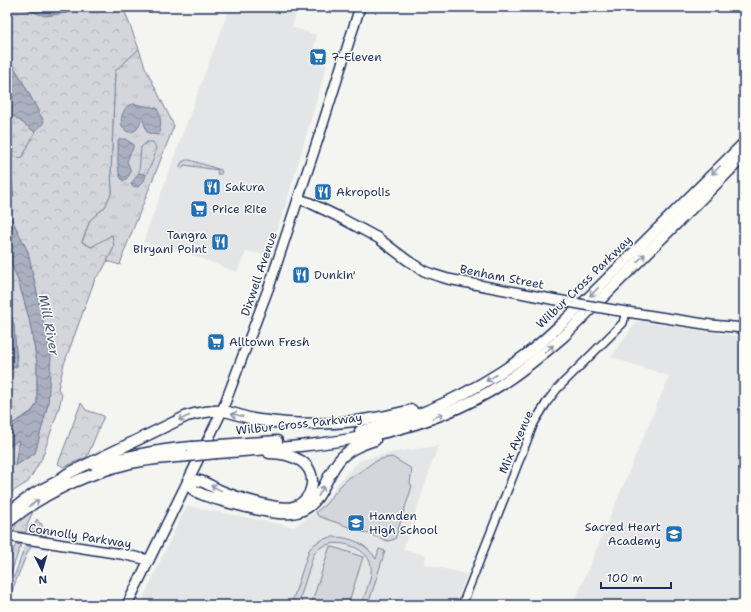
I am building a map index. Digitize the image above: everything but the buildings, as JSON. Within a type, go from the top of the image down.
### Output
[{"type":"highway","name":"Wilbur Cross Parkway","points":[[7,513],[35,493],[62,483],[128,464],[190,452],[337,435],[368,429],[419,414],[454,398],[492,378],[524,356],[552,332],[744,143]]},
{"type":"highway","name":"Wilbur Cross Parkway","points":[[218,449],[235,452],[332,442],[368,436],[421,422],[463,406],[490,392],[542,355],[564,336],[744,156]]},
{"type":"highway","points":[[62,483],[67,474],[196,413],[222,411],[255,419],[287,423],[344,423],[392,415],[437,401],[454,398]]},
{"type":"highway","points":[[235,452],[276,453],[290,456],[302,462],[310,471],[312,482],[309,494],[303,503],[292,507],[279,507],[238,498],[199,480],[188,482],[191,487],[195,491],[225,501],[275,513],[289,514],[300,512],[310,506],[318,497],[334,466],[350,450],[409,429],[421,422]]},
{"type":"highway","name":"Wilbur Cross Parkway","points":[[7,523],[62,483]]},
{"type":"main road","name":"Dixwell Avenue","points":[[127,605],[222,411],[268,288],[321,130],[360,7]]},
{"type":"main road","name":"Benham Street","points":[[298,199],[308,202],[337,216],[378,238],[412,264],[432,274],[460,281],[614,310],[711,325],[744,328]]},
{"type":"main road","name":"Connolly Parkway","points":[[7,536],[121,554],[149,560]]},
{"type":"street","name":"Mix Avenue","points":[[462,605],[534,423],[557,389],[623,323],[626,312]]},
{"type":"shaded area","points":[[230,7],[298,7],[292,27],[317,35],[309,63],[327,65],[284,210],[268,254],[246,252],[237,272],[165,245],[164,249],[143,242]]},
{"type":"shaded area","name":"Sacred Heart Academy","points":[[637,321],[744,337],[744,605],[573,605],[669,376],[611,357]]},
{"type":"shaded area","name":"Hamden High School","points":[[438,446],[403,550],[426,555],[424,564],[467,574],[455,605],[140,605],[180,519],[188,506],[294,527],[313,514],[345,475],[360,460],[395,452]]},
{"type":"green space","points":[[7,7],[25,7],[26,9],[67,13],[75,7],[123,7],[139,49],[115,71],[111,173],[112,191],[105,207],[90,220],[82,242],[91,247],[112,235],[114,247],[102,271],[95,279],[64,364],[58,389],[62,394],[59,408],[42,458],[28,482],[7,495],[7,447],[19,439],[15,466],[35,453],[48,404],[39,302],[28,252],[7,210],[7,189],[13,196],[8,155],[22,157],[35,132],[44,122],[19,75],[7,57]]},
{"type":"green space","points":[[139,49],[145,67],[174,126],[120,265],[107,261],[114,247],[91,247],[82,242],[90,220],[105,207],[112,191],[111,173],[115,71]]},
{"type":"green space","points":[[7,113],[35,132],[22,158],[8,156],[14,197],[7,189]]},
{"type":"green space","points":[[147,142],[153,142],[156,148],[154,158],[146,175],[139,173],[141,147]]},
{"type":"green space","points":[[186,160],[221,170],[222,172],[221,174],[217,174],[218,170],[184,165],[183,168],[181,168],[180,166],[182,162]]},
{"type":"green space","points":[[7,252],[19,283],[29,318],[37,362],[37,403],[32,411],[7,427],[7,371],[17,366],[14,326],[7,299]]},
{"type":"green space","points":[[81,403],[86,410],[104,416],[87,457],[64,467],[58,464]]},
{"type":"green space","points":[[392,457],[412,469],[410,483],[412,486],[395,539],[388,541],[318,516],[316,512],[326,504],[341,485],[350,477],[372,463],[381,459]]},
{"type":"green space","points":[[34,509],[26,532],[14,531],[18,521]]},
{"type":"green space","points":[[37,519],[39,523],[42,524],[42,528],[47,536],[30,533]]},
{"type":"green space","points":[[334,537],[346,538],[358,542],[368,549],[376,559],[379,549],[385,551],[368,605],[361,605],[371,574],[371,565],[368,557],[353,547],[335,543],[318,549],[313,556],[298,605],[291,605],[309,550],[320,540]]},
{"type":"green space","points":[[16,544],[21,545],[7,584],[7,565]]},
{"type":"green space","points":[[25,546],[30,546],[31,548],[28,551],[7,603],[7,597]]},
{"type":"green space","points":[[330,546],[363,557],[348,605],[311,605]]},
{"type":"water","points":[[25,7],[75,7],[67,13],[45,16],[25,9]]},
{"type":"water","points":[[7,57],[19,75],[44,122],[35,132],[7,113]]},
{"type":"water","points":[[134,104],[157,108],[160,122],[158,135],[147,132],[143,120],[141,120],[137,129],[129,132],[125,130],[121,120],[122,116],[129,105]]},
{"type":"water","points":[[119,139],[125,139],[133,144],[133,148],[127,161],[130,174],[123,181],[118,167]]},
{"type":"water","points":[[139,173],[146,175],[144,181],[138,187],[132,186],[131,184]]},
{"type":"water","points":[[7,210],[28,252],[51,357],[48,404],[35,453],[15,466],[19,440],[7,447],[7,427],[32,412],[37,403],[37,362],[29,318],[19,283],[7,252]]},
{"type":"water","points":[[7,299],[14,326],[17,366],[7,371]]},
{"type":"place","name":"7-Eleven","points":[[318,57]]},
{"type":"place","name":"Sakura","points":[[212,187]]},
{"type":"place","name":"Akropolis","points":[[323,192]]},
{"type":"place","name":"Price Rite","points":[[199,209]]},
{"type":"place","name":"Tangra Biryani Point","points":[[220,242]]},
{"type":"place","name":"Dunkin'","points":[[301,275]]},
{"type":"place","name":"Alltown Fresh","points":[[216,342]]},
{"type":"place","name":"Hamden High School","points":[[356,523]]},
{"type":"place","name":"Sacred Heart Academy","points":[[674,534]]},
{"type":"water label","name":"Mill River","points":[[49,325]]}]
